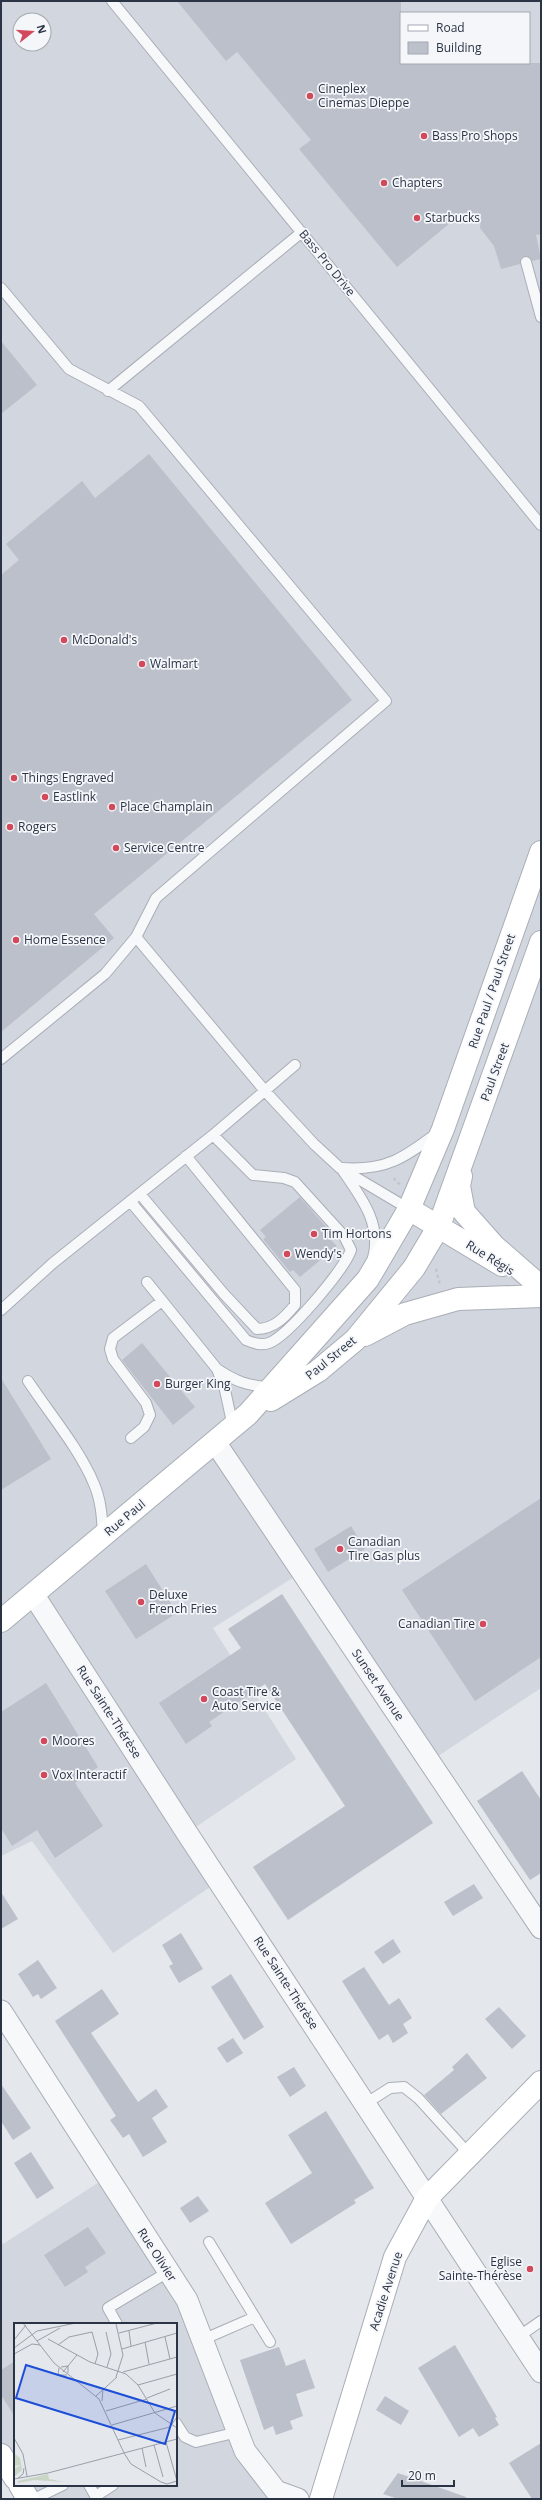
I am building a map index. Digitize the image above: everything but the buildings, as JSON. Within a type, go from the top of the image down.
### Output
[{"type":"main road","name":"Rue Paul / Paul Street","points":[[442,1129],[541,852]]},
{"type":"main road","name":"Paul Street","points":[[241,1421],[318,1371],[355,1340],[414,1268],[438,1226],[464,1158],[541,942]]},
{"type":"main road","name":"Paul Street","points":[[241,1421],[368,1279],[409,1209],[442,1129]]},
{"type":"main road","points":[[464,1158],[459,1186],[464,1212],[494,1246],[541,1288]]},
{"type":"main road","name":"Rue Régis","points":[[409,1209],[541,1288]]},
{"type":"main road","points":[[355,1340],[405,1314],[458,1299],[541,1296]]},
{"type":"main road","name":"Rue Paul","points":[[1,1621],[241,1421]]},
{"type":"main road","name":"Acadie Avenue","points":[[321,2499],[395,2257],[427,2198],[541,2082]]},
{"type":"main road","points":[[1,2455],[14,2476]]},
{"type":"main road","points":[[21,2486],[28,2499]]},
{"type":"street","name":"Sunset Avenue","points":[[216,1442],[541,1928]]},
{"type":"street","name":"Rue Sainte-Thérèse","points":[[33,1594],[541,2372]]},
{"type":"street","name":"Rue Olivier","points":[[1,2011],[186,2300],[245,2451],[276,2492],[298,2499]]},
{"type":"lane","name":"Bass Pro Drive","points":[[112,1],[541,525]]},
{"type":"lane","points":[[108,392],[302,232]]},
{"type":"lane","points":[[526,262],[541,317]]},
{"type":"lane","points":[[1,288],[70,370],[108,392],[139,406],[386,701],[156,898],[136,937],[105,974],[1,1060]]},
{"type":"lane","points":[[136,937],[265,1091],[314,1144],[340,1168],[368,1207],[375,1232],[375,1252],[368,1279]]},
{"type":"lane","points":[[1,1310],[53,1263],[213,1135],[295,1065]]},
{"type":"lane","points":[[340,1168],[363,1169],[403,1158],[442,1129]]},
{"type":"lane","points":[[130,1201],[246,1340],[255,1344],[270,1343],[301,1316],[325,1290],[348,1260],[351,1250],[344,1236],[295,1182],[284,1178],[253,1175],[213,1135]]},
{"type":"lane","points":[[140,1194],[224,1294],[257,1329],[267,1329],[286,1317],[295,1305],[295,1290],[186,1156]]},
{"type":"lane","points":[[340,1168],[409,1209]]},
{"type":"lane","points":[[147,1282],[217,1369],[235,1381],[254,1386],[273,1387]]},
{"type":"lane","points":[[131,1438],[144,1427],[150,1415],[146,1403],[113,1359],[110,1348],[113,1338],[162,1301]]},
{"type":"lane","points":[[217,1369],[225,1390],[241,1421]]},
{"type":"lane","points":[[28,1381],[94,1483],[101,1505],[103,1536]]},
{"type":"lane","points":[[365,2104],[390,2088],[404,2087],[418,2098],[469,2154]]},
{"type":"lane","points":[[209,2242],[270,2342]]},
{"type":"lane","points":[[116,2323],[108,2308],[168,2272]]},
{"type":"lane","points":[[202,2340],[255,2317]]},
{"type":"lane","points":[[518,2337],[541,2321]]},
{"type":"lane","points":[[177,2425],[185,2437],[196,2442],[238,2432]]},
{"type":"lane","points":[[34,2499],[61,2486]]},
{"type":"lane","points":[[90,2486],[96,2498],[112,2486]]},
{"type":"path","points":[[434,1264],[440,1286]]},
{"type":"shaded area","points":[[1,1],[541,1],[541,1688],[429,1762],[302,1572],[213,1628],[296,1759],[187,1833],[219,1881],[113,1953],[32,1841],[1,1856]]},
{"type":"shaded area","points":[[107,2177],[168,2272],[245,2451],[298,2499],[28,2499],[21,2486],[177,2486],[177,2323],[14,2323],[14,2476],[1,2455],[1,2242],[3,2244]]},
{"type":"place","name":"Cineplex Cinemas Dieppe","points":[[310,96]]},
{"type":"place","name":"Bass Pro Shops","points":[[424,136]]},
{"type":"place","name":"Chapters","points":[[384,183]]},
{"type":"place","name":"Starbucks","points":[[417,218]]},
{"type":"place","name":"McDonald's","points":[[64,640]]},
{"type":"place","name":"Walmart","points":[[142,664]]},
{"type":"place","name":"Things Engraved","points":[[14,778]]},
{"type":"place","name":"Eastlink","points":[[45,797]]},
{"type":"place","name":"Place Champlain","points":[[112,807]]},
{"type":"place","name":"Rogers","points":[[10,827]]},
{"type":"place","name":"Service Centre","points":[[116,848]]},
{"type":"place","name":"Home Essence","points":[[16,940]]},
{"type":"place","name":"Tim Hortons","points":[[314,1234]]},
{"type":"place","name":"Wendy's","points":[[287,1254]]},
{"type":"place","name":"Burger King","points":[[157,1384]]},
{"type":"place","name":"Canadian Tire Gas plus","points":[[340,1549]]},
{"type":"place","name":"Deluxe French Fries","points":[[141,1602]]},
{"type":"place","name":"Canadian Tire","points":[[483,1624]]},
{"type":"place","name":"Coast Tire & Auto Service","points":[[204,1699]]},
{"type":"place","name":"Moores","points":[[44,1741]]},
{"type":"place","name":"Vox Interactif","points":[[44,1775]]},
{"type":"place","name":"Eglise Sainte-Thérèse","points":[[530,2269]]}]
